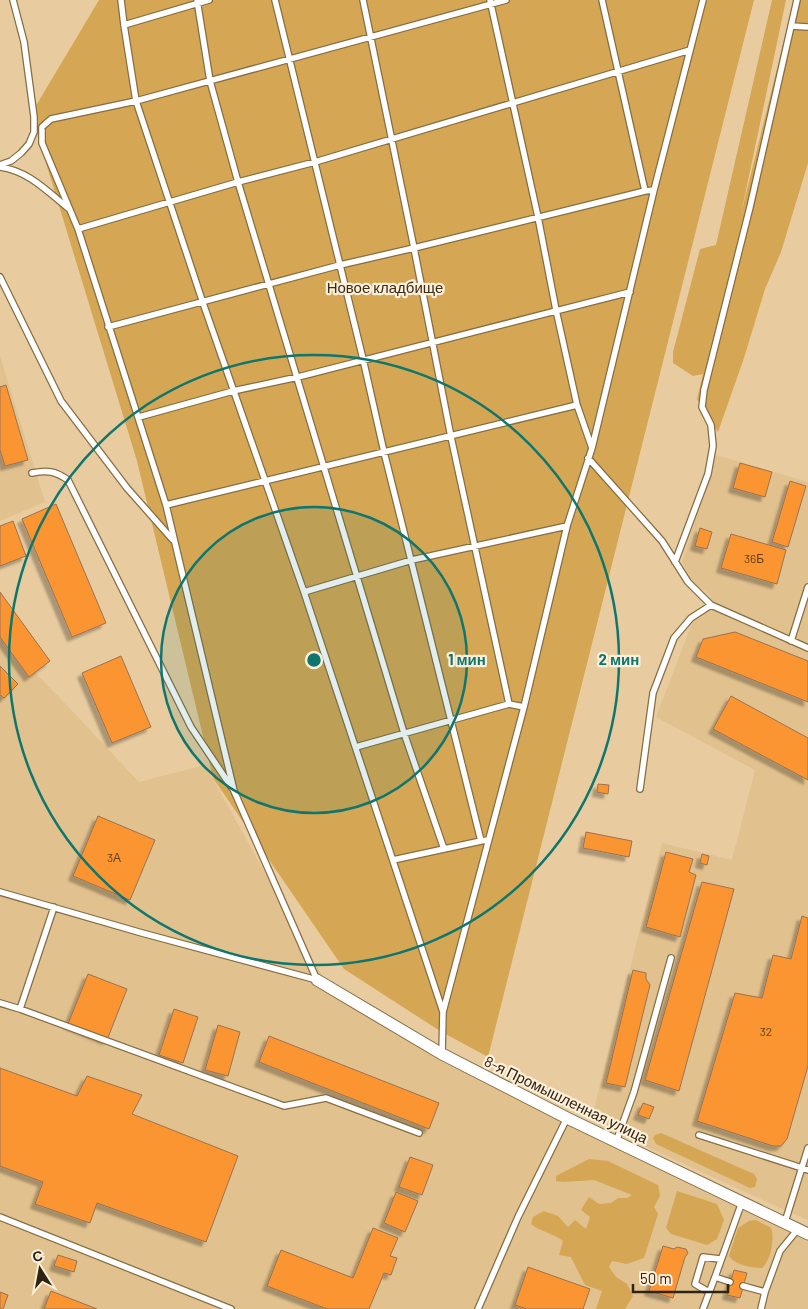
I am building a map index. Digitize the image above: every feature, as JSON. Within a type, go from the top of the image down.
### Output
[{"type":"street","name":"8-я Промышленная улица","points":[[317,980],[442,1054],[567,1118],[803,1232]]},
{"type":"lane","points":[[13,0],[24,42],[34,117],[34,132],[29,144]]},
{"type":"lane","points":[[122,0],[136,101],[168,202],[304,592],[444,1012]]},
{"type":"lane","points":[[124,25],[209,0]]},
{"type":"lane","points":[[275,0],[384,452],[481,841]]},
{"type":"lane","points":[[363,0],[451,437],[509,704]]},
{"type":"lane","points":[[0,166],[11,161],[21,153],[51,119],[136,101],[371,37],[490,2],[506,0]]},
{"type":"lane","points":[[602,0],[645,191]]},
{"type":"lane","points":[[442,1054],[444,1012],[524,707],[567,526],[592,448],[654,190],[703,0]]},
{"type":"lane","points":[[675,562],[708,474],[713,446],[711,425],[702,407],[704,390],[750,207],[797,0]]},
{"type":"lane","points":[[198,2],[210,81],[238,182],[404,733],[444,849]]},
{"type":"lane","points":[[490,2],[538,217],[577,405],[592,448]]},
{"type":"lane","points":[[791,26],[808,27]]},
{"type":"lane","points":[[78,229],[238,182],[315,162],[690,50]]},
{"type":"lane","points":[[42,127],[42,143],[78,229],[166,505],[234,791]]},
{"type":"lane","points":[[0,166],[29,176],[70,209]]},
{"type":"lane","points":[[108,327],[340,265],[654,190]]},
{"type":"lane","points":[[0,277],[62,401],[127,488],[175,542]]},
{"type":"lane","points":[[139,417],[234,391],[298,377],[630,292]]},
{"type":"lane","points":[[166,505],[577,405]]},
{"type":"lane","points":[[588,458],[662,541],[688,582],[711,605],[808,648]]},
{"type":"lane","points":[[32,473],[43,471],[58,473],[68,480],[191,727],[234,791],[317,980]]},
{"type":"lane","points":[[304,592],[412,560],[567,526]]},
{"type":"lane","points":[[791,641],[808,587]]},
{"type":"lane","points":[[640,789],[653,693],[674,638],[691,618],[711,605]]},
{"type":"lane","points":[[356,747],[509,704],[524,707]]},
{"type":"lane","points":[[393,860],[488,840]]},
{"type":"lane","points":[[0,892],[317,980]]},
{"type":"lane","points":[[20,1009],[54,907]]},
{"type":"lane","points":[[616,1142],[634,1092],[671,958]]},
{"type":"lane","points":[[0,1003],[284,1106],[326,1098],[419,1133]]},
{"type":"lane","points":[[478,1309],[526,1200],[567,1118]]},
{"type":"lane","points":[[699,1135],[805,1169]]},
{"type":"lane","points":[[785,1222],[805,1169],[808,1148]]},
{"type":"lane","points":[[703,1309],[742,1202]]},
{"type":"lane","points":[[0,1216],[231,1309]]},
{"type":"lane","points":[[761,1309],[780,1251],[803,1232]]},
{"type":"lane","points":[[709,1292],[695,1284],[703,1257],[720,1259]]},
{"type":"lane","points":[[715,1277],[730,1282]]},
{"type":"lane","points":[[744,1286],[765,1292]]},
{"type":"shaded area","points":[[0,356],[45,502],[0,521]]},
{"type":"shaded area","points":[[716,455],[808,482],[808,1220],[591,1121],[662,843],[732,860],[755,770],[656,717],[691,626],[711,596],[692,581],[682,562]]},
{"type":"shaded area","points":[[0,637],[139,782],[205,765],[332,993],[446,1064],[794,1229],[808,1238],[808,1309],[0,1309]]},
{"type":"green space","name":"Новое кладбище","points":[[99,0],[754,0],[488,1057],[440,1031],[344,969],[213,778],[137,461],[31,114]]},
{"type":"green space","points":[[772,0],[786,0],[741,214],[794,0],[808,0],[808,163],[781,252],[765,289],[744,358],[718,432],[697,399],[703,374],[693,376],[673,363],[673,352],[700,249],[716,245]]},
{"type":"green space","points":[[661,1133],[754,1174],[757,1179],[755,1187],[750,1188],[656,1144],[653,1138]]},
{"type":"green space","points":[[589,1159],[608,1161],[658,1185],[660,1196],[654,1207],[658,1214],[644,1258],[627,1264],[612,1261],[609,1267],[616,1277],[627,1284],[633,1296],[625,1309],[596,1309],[602,1291],[585,1285],[571,1257],[559,1255],[563,1241],[531,1224],[533,1217],[544,1211],[558,1216],[568,1227],[575,1220],[586,1229],[590,1217],[581,1210],[589,1197],[599,1204],[611,1203],[618,1198],[627,1198],[632,1195],[594,1180],[556,1181],[556,1176]]},
{"type":"green space","points":[[677,1191],[717,1204],[724,1220],[717,1239],[707,1245],[671,1234],[666,1228]]},
{"type":"green space","points":[[756,1220],[771,1228],[772,1233],[770,1255],[762,1268],[739,1264],[729,1256],[738,1228],[749,1221]]},
{"type":"building","points":[[6,385],[28,460],[5,466],[0,450],[0,387]]},
{"type":"building","points":[[740,463],[772,472],[765,497],[733,488]]},
{"type":"building","points":[[790,481],[806,486],[788,547],[772,542]]},
{"type":"building","points":[[56,504],[106,623],[72,637],[22,519]]},
{"type":"building","points":[[13,521],[26,556],[0,566],[0,526]]},
{"type":"building","points":[[700,528],[712,532],[707,549],[695,546]]},
{"type":"building","points":[[731,534],[786,550],[777,584],[721,568]]},
{"type":"building","points":[[0,592],[50,661],[29,677],[0,637]]},
{"type":"building","points":[[735,632],[808,661],[808,702],[696,657],[703,639]]},
{"type":"building","points":[[121,656],[151,727],[112,743],[82,673]]},
{"type":"building","points":[[0,666],[18,684],[4,698],[0,695]]},
{"type":"building","points":[[731,696],[808,738],[808,780],[713,729]]},
{"type":"building","points":[[598,784],[609,785],[608,794],[597,792]]},
{"type":"building","points":[[98,816],[155,840],[130,900],[73,876]]},
{"type":"building","points":[[586,832],[632,841],[629,857],[583,848]]},
{"type":"building","points":[[666,852],[693,859],[689,872],[696,875],[680,937],[646,927]]},
{"type":"building","points":[[702,854],[709,856],[707,865],[700,863]]},
{"type":"building","points":[[702,882],[734,889],[679,1091],[645,1080]]},
{"type":"building","points":[[802,916],[808,918],[808,1066],[787,1139],[781,1146],[773,1146],[697,1121],[735,993],[762,998],[773,955],[791,959]]},
{"type":"building","points":[[633,970],[646,973],[646,979],[650,985],[625,1087],[606,1083]]},
{"type":"building","points":[[88,974],[127,989],[107,1040],[68,1024]]},
{"type":"building","points":[[174,1009],[198,1017],[183,1063],[159,1055]]},
{"type":"building","points":[[218,1025],[240,1032],[228,1076],[205,1070]]},
{"type":"building","points":[[269,1036],[439,1103],[429,1129],[259,1062]]},
{"type":"building","points":[[0,1068],[77,1096],[87,1076],[142,1095],[132,1114],[238,1156],[206,1242],[97,1203],[90,1223],[35,1204],[43,1182],[0,1166]]},
{"type":"building","points":[[643,1103],[654,1107],[649,1119],[638,1115]]},
{"type":"building","points":[[410,1157],[433,1165],[422,1195],[399,1187]]},
{"type":"building","points":[[396,1192],[418,1201],[405,1232],[384,1223]]},
{"type":"building","points":[[373,1228],[398,1238],[390,1256],[397,1258],[391,1275],[384,1273],[369,1309],[327,1309],[267,1286],[281,1250],[353,1278]]},
{"type":"building","points":[[663,1246],[674,1249],[677,1247],[686,1249],[688,1253],[685,1257],[673,1298],[649,1291]]},
{"type":"building","points":[[58,1255],[77,1261],[74,1272],[54,1266]]},
{"type":"building","points":[[528,1267],[590,1289],[583,1309],[527,1309],[515,1305]]},
{"type":"building","points":[[734,1270],[747,1273],[740,1298],[727,1295]]},
{"type":"building","points":[[51,1291],[97,1309],[44,1309]]},
{"type":"building","points":[[0,1292],[8,1295],[3,1309],[0,1309]]}]
